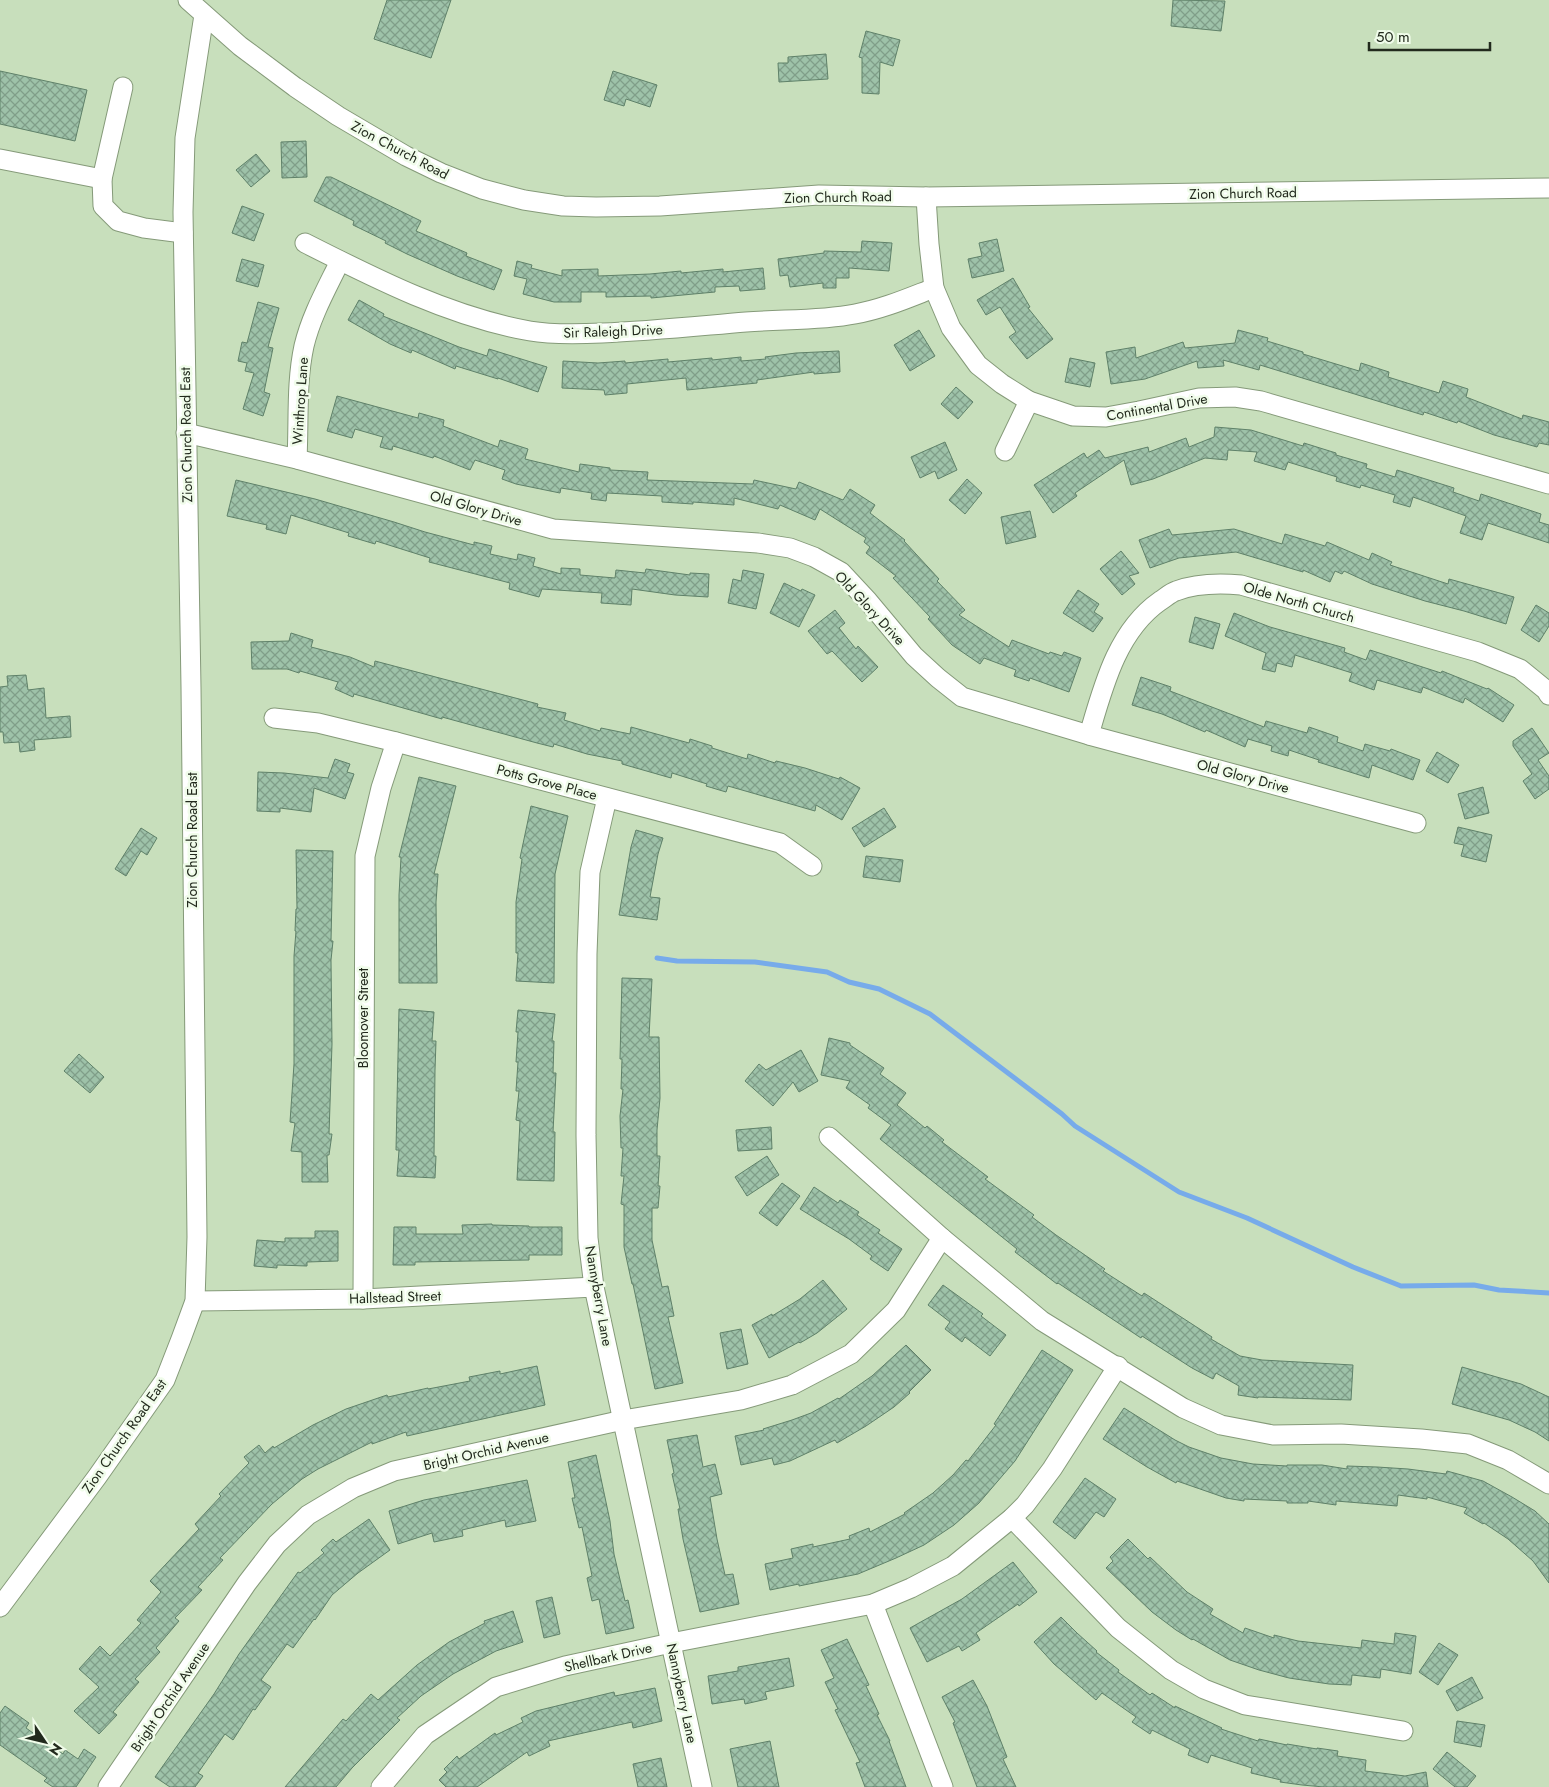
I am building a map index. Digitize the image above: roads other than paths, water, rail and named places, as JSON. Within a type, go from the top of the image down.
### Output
[{"type":"street","name":"Zion Church Road","points":[[188,0],[240,46],[295,87],[338,116],[406,156],[441,173],[482,189],[524,200],[563,206],[596,208],[660,206],[819,195],[926,197],[1549,188]]},
{"type":"street","name":"Zion Church Road East","points":[[0,1607],[97,1477],[165,1380],[182,1339],[194,1301],[197,1237],[183,233],[185,138],[204,15]]},
{"type":"street","points":[[123,87],[102,179],[103,206],[118,221],[144,228],[183,233]]},
{"type":"street","points":[[0,159],[102,179]]},
{"type":"street","name":"Continental Drive","points":[[926,197],[934,288],[951,328],[978,365],[1002,384],[1029,401],[1073,416],[1106,417],[1199,398],[1235,397],[1261,401],[1549,484]]},
{"type":"street","name":"Sir Raleigh Drive","points":[[305,243],[340,261],[438,305],[483,320],[532,331],[579,334],[634,332],[768,320],[813,319],[854,314],[890,306],[934,288]]},
{"type":"street","name":"Winthrop Lane","points":[[297,459],[299,377],[304,345],[316,312],[340,261]]},
{"type":"street","points":[[1005,451],[1029,401]]},
{"type":"street","name":"Old Glory Drive","points":[[186,433],[297,459],[553,529],[758,543],[790,548],[814,557],[841,572],[914,656],[938,678],[962,696],[1089,735],[1416,823]]},
{"type":"street","name":"Olde North Church","points":[[1089,735],[1104,686],[1125,637],[1147,610],[1175,591],[1212,583],[1241,585],[1478,652],[1520,669],[1546,690],[1549,695]]},
{"type":"street","name":"Potts Grove Place","points":[[274,718],[318,723],[396,742],[780,843],[812,866]]},
{"type":"street","name":"Bloomover Street","points":[[363,1299],[365,856],[381,788],[396,742]]},
{"type":"street","name":"Nannyberry Lane","points":[[607,798],[590,872],[587,954],[586,1135],[588,1238],[594,1287],[702,1787]]},
{"type":"street","points":[[829,1137],[942,1238],[1042,1321],[1118,1366],[1182,1408],[1221,1425],[1273,1435],[1341,1434],[1421,1438],[1468,1444],[1508,1460],[1549,1484]]},
{"type":"street","name":"Bright Orchid Avenue","points":[[108,1787],[247,1583],[277,1544],[308,1515],[353,1488],[394,1471],[623,1420],[741,1400],[792,1385],[851,1354],[896,1310],[942,1238]]},
{"type":"street","name":"Hallstead Street","points":[[194,1301],[363,1299],[594,1287]]},
{"type":"street","name":"Shellbark Drive","points":[[381,1787],[425,1735],[496,1687],[565,1666],[671,1643],[873,1604],[911,1588],[953,1566],[1012,1518],[1052,1470],[1118,1366]]},
{"type":"street","points":[[1012,1518],[1118,1628],[1171,1670],[1204,1689],[1245,1705],[1403,1730]]},
{"type":"street","points":[[873,1604],[944,1787]]},
{"type":"waterway","points":[[657,958],[677,961],[755,962],[827,972],[849,982],[879,989],[930,1014],[1062,1114],[1075,1126],[1179,1192],[1247,1218],[1353,1267],[1401,1286],[1474,1285],[1499,1290],[1549,1293]]}]
